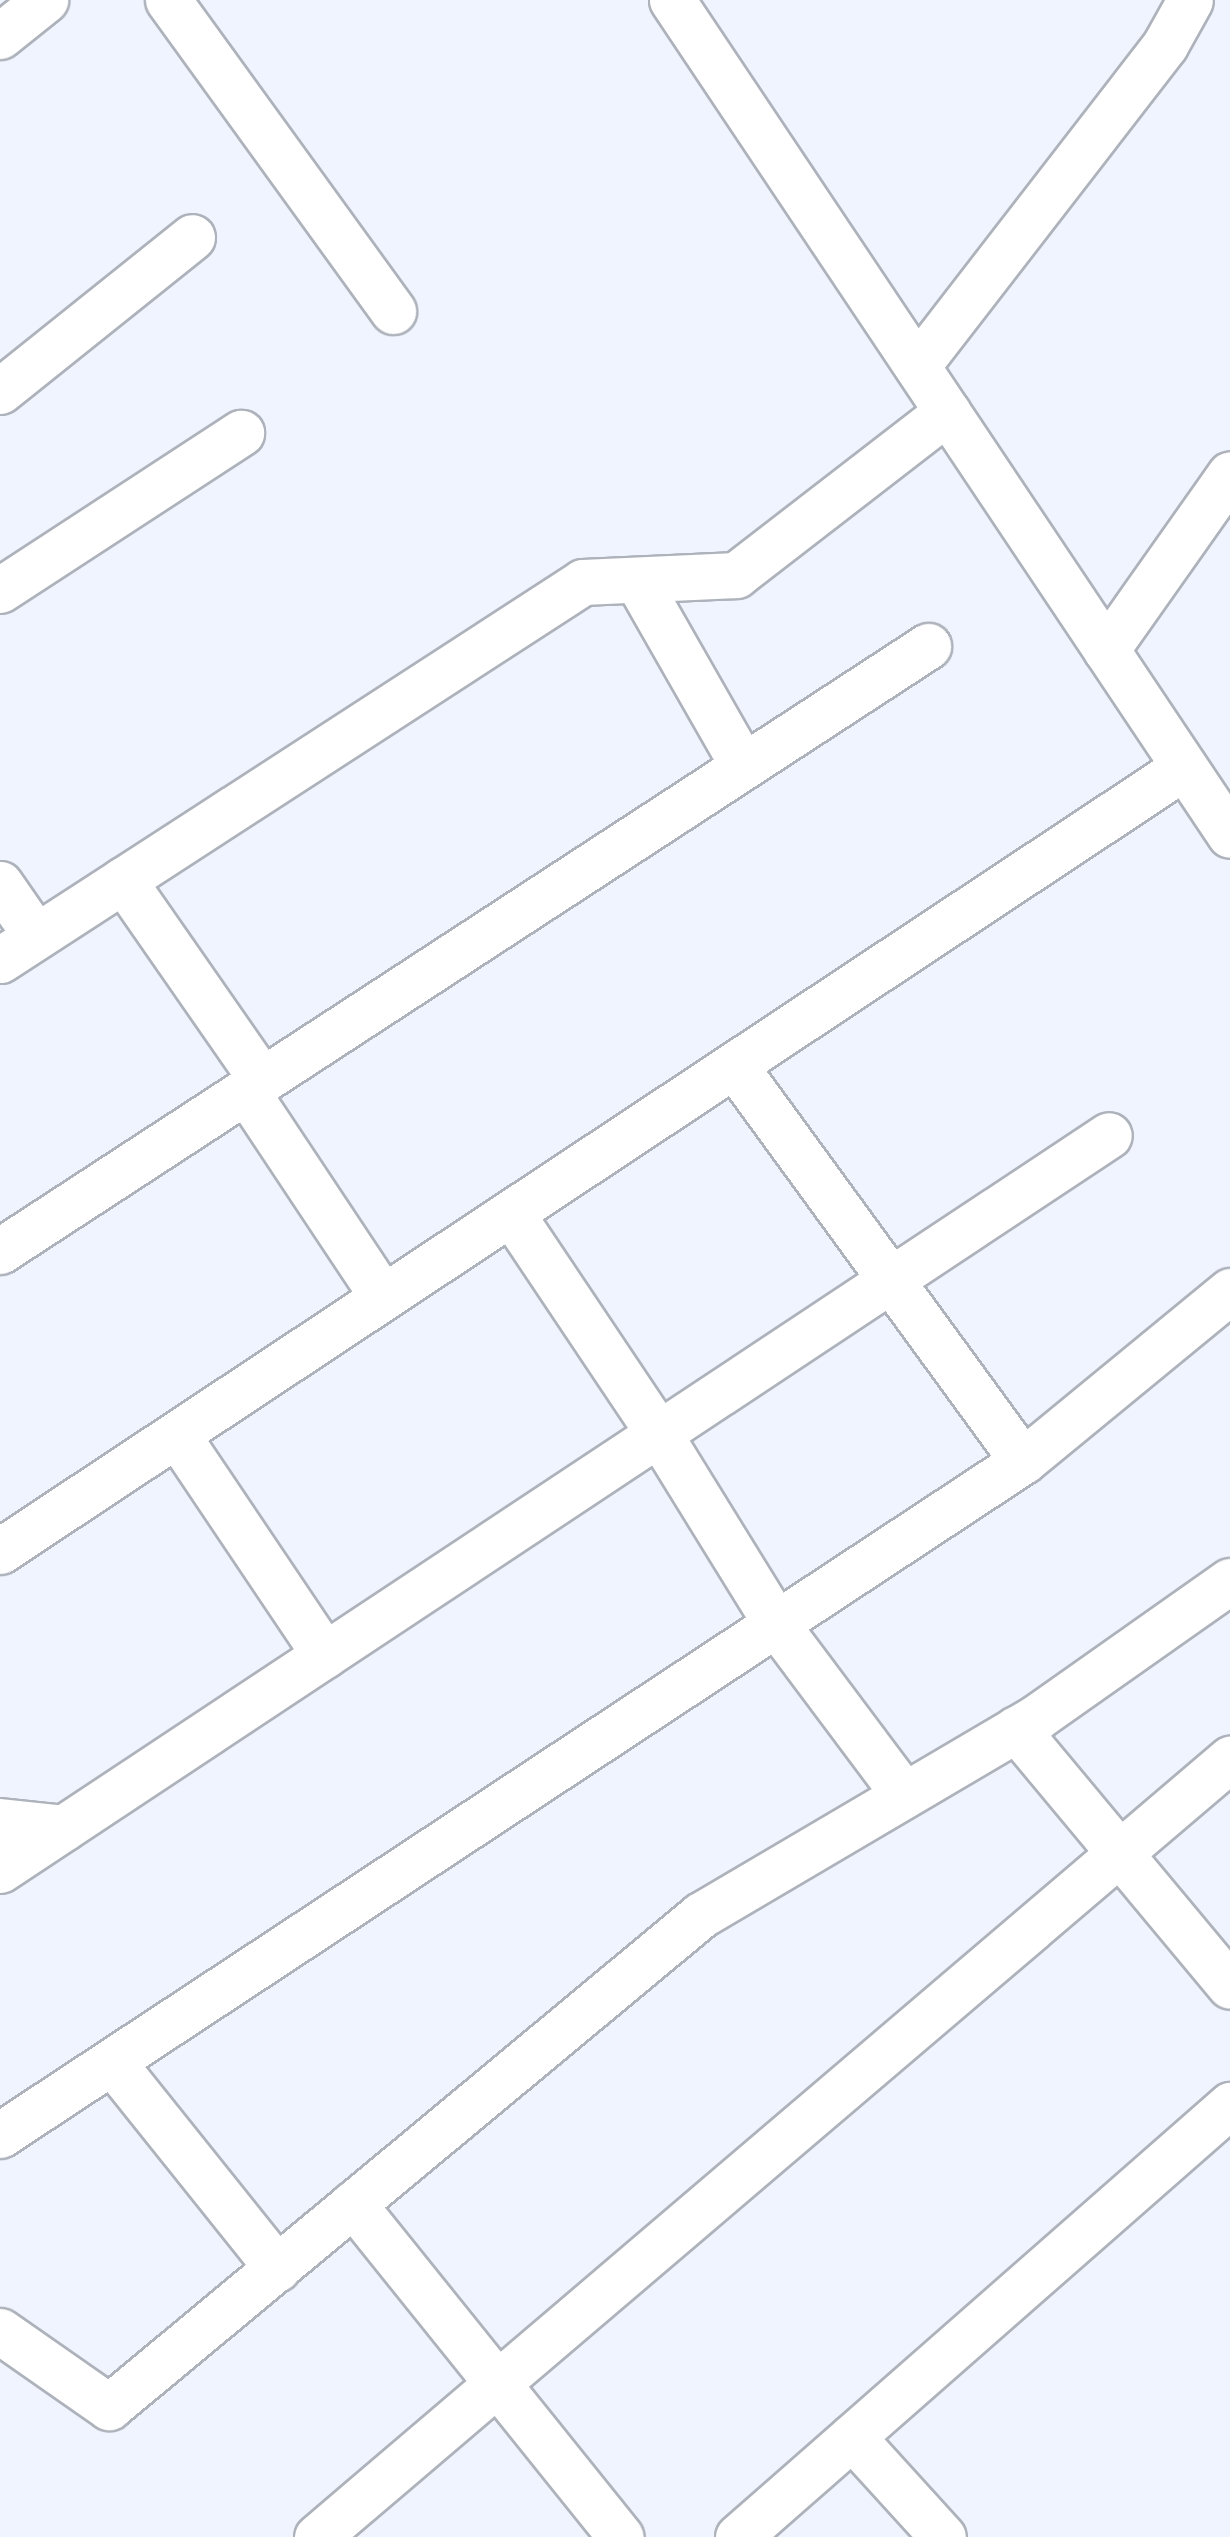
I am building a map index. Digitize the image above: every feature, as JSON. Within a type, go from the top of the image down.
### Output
[{"type":"street","points":[[0,36],[44,0]]},
{"type":"street","points":[[672,0],[1106,650],[1207,780],[1230,835]]},
{"type":"street","points":[[917,366],[1164,45],[1190,0]]},
{"type":"street","points":[[176,3],[393,310]]},
{"type":"street","points":[[0,391],[192,237]]},
{"type":"street","points":[[0,884],[18,948],[584,582],[736,575],[948,412]]},
{"type":"street","points":[[0,590],[240,433]]},
{"type":"street","points":[[1106,650],[1230,474]]},
{"type":"street","points":[[637,580],[744,766]]},
{"type":"street","points":[[0,1251],[928,646]]},
{"type":"street","points":[[0,1551],[734,1065],[1207,780]]},
{"type":"street","points":[[123,880],[384,1297]]},
{"type":"street","points":[[734,1065],[1024,1461]]},
{"type":"street","points":[[0,1870],[1109,1135]]},
{"type":"street","points":[[511,1213],[659,1434],[777,1624],[904,1795]]},
{"type":"street","points":[[0,2136],[1024,1461],[1230,1291]]},
{"type":"street","points":[[176,1434],[324,1655]]},
{"type":"street","points":[[0,2331],[109,2407],[701,1915],[1016,1729],[1230,1581]]},
{"type":"street","points":[[1016,1729],[1230,1986]]},
{"type":"street","points":[[317,2537],[1230,1759]]},
{"type":"street","points":[[0,1821],[64,1828]]},
{"type":"street","points":[[113,2064],[277,2268]]},
{"type":"street","points":[[738,2537],[1230,2105]]},
{"type":"street","points":[[353,2204],[621,2537]]},
{"type":"street","points":[[852,2436],[943,2537]]}]
